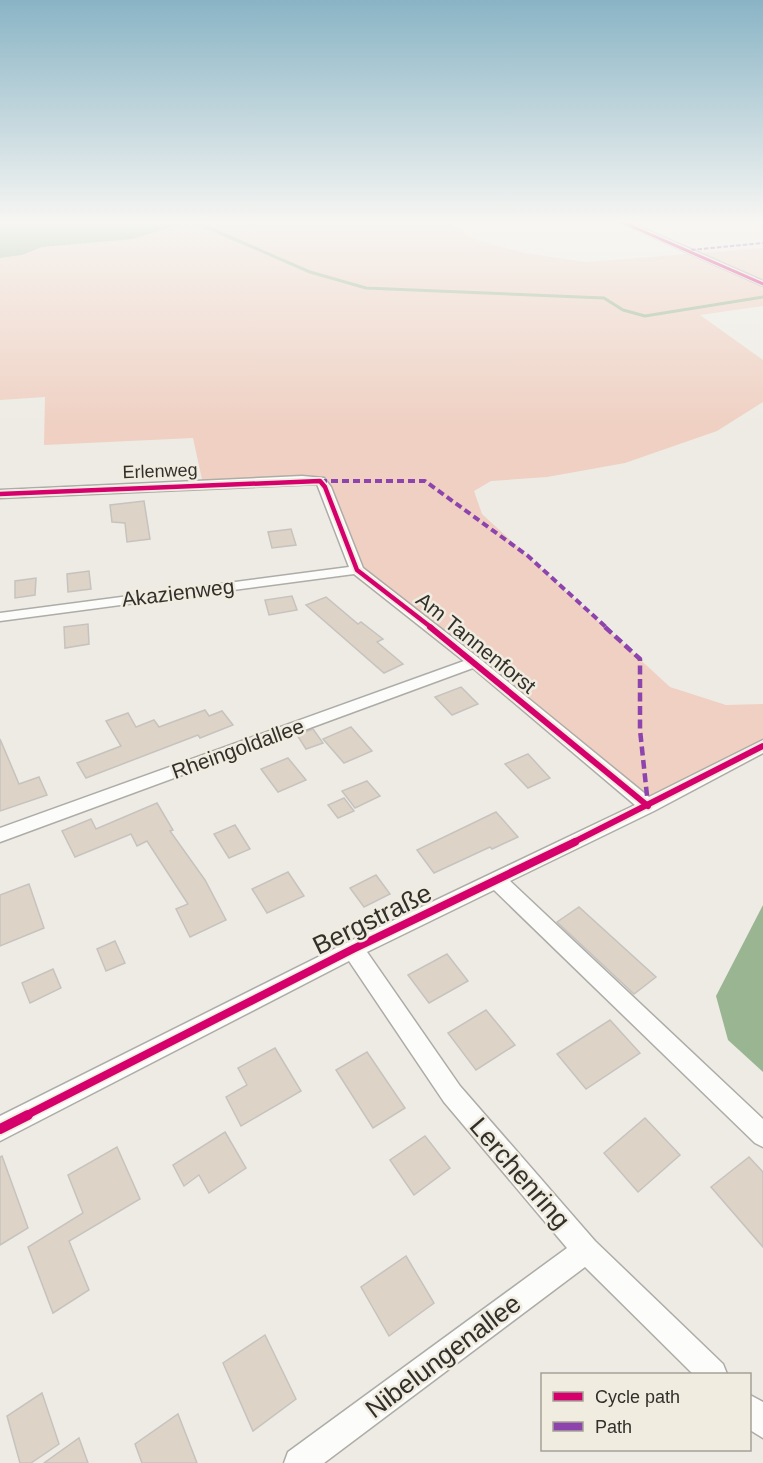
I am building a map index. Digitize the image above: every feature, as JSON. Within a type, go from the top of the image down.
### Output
[{"type":"street","name":"Erlenweg","points":[[0,494],[320,481],[325,487],[357,570]]},
{"type":"street","name":"Akazienweg","points":[[0,617],[357,570]]},
{"type":"street","name":"Am Tannenforst","points":[[357,570],[475,662],[648,806]]},
{"type":"street","name":"Rheingoldallee","points":[[0,835],[475,662]]},
{"type":"street","name":"Bergstraße","points":[[0,1129],[353,949],[648,806],[763,746]]},
{"type":"street","points":[[496,880],[763,1136]]},
{"type":"street","name":"Lerchenring","points":[[353,949],[452,1094],[586,1250],[712,1373]]},
{"type":"street","name":"Nibelungenallee","points":[[299,1463],[586,1250]]},
{"type":"street","points":[[751,1411],[763,1423]]},
{"type":"shaded area","points":[[0,290],[763,290],[763,306],[700,315],[763,360],[763,402],[717,431],[625,463],[547,477],[491,481],[474,491],[482,514],[670,687],[726,705],[763,704],[763,746],[648,806],[357,570],[320,481],[203,484],[193,438],[44,445],[45,397],[0,400]]},
{"type":"shaded area","points":[[763,905],[763,1072],[728,1040],[716,996]]},
{"type":"building","points":[[144,501],[150,539],[127,542],[125,523],[112,522],[110,505]]},
{"type":"building","points":[[291,529],[296,545],[272,548],[268,532]]},
{"type":"building","points":[[89,571],[91,589],[68,592],[67,574]]},
{"type":"building","points":[[36,578],[35,595],[15,598],[15,581]]},
{"type":"building","points":[[292,596],[297,610],[269,615],[265,600]]},
{"type":"building","points":[[326,597],[358,624],[361,622],[383,639],[377,642],[403,664],[384,673],[306,605]]},
{"type":"building","points":[[88,624],[89,644],[65,648],[64,627]]},
{"type":"building","points":[[461,687],[478,704],[452,715],[435,697]]},
{"type":"building","points":[[205,710],[209,716],[222,711],[233,725],[200,738],[198,735],[86,778],[77,763],[121,746],[106,721],[128,713],[136,727],[154,720],[159,727]]},
{"type":"building","points":[[351,727],[372,751],[344,763],[323,739]]},
{"type":"building","points":[[313,729],[323,743],[306,749],[297,735]]},
{"type":"building","points":[[0,739],[19,784],[39,777],[47,795],[0,811]]},
{"type":"building","points":[[528,754],[550,778],[528,788],[505,764]]},
{"type":"building","points":[[288,758],[306,780],[278,792],[261,769]]},
{"type":"building","points":[[367,781],[380,796],[355,808],[342,791]]},
{"type":"building","points":[[344,798],[354,811],[338,818],[328,805]]},
{"type":"building","points":[[157,803],[173,830],[170,831],[205,880],[226,920],[190,937],[176,909],[188,904],[147,841],[137,846],[131,834],[75,857],[62,831],[91,819],[96,829]]},
{"type":"building","points":[[496,812],[518,837],[492,849],[490,847],[434,873],[417,850]]},
{"type":"building","points":[[235,825],[250,849],[229,858],[214,834]]},
{"type":"building","points":[[288,872],[304,896],[267,913],[252,889]]},
{"type":"building","points":[[376,875],[390,894],[364,907],[350,888]]},
{"type":"building","points":[[29,884],[44,928],[0,946],[0,895]]},
{"type":"building","points":[[579,907],[656,977],[634,994],[557,922]]},
{"type":"building","points":[[115,941],[125,963],[106,971],[97,949]]},
{"type":"building","points":[[447,954],[468,981],[429,1003],[408,975]]},
{"type":"building","points":[[53,969],[61,988],[30,1003],[22,983]]},
{"type":"building","points":[[486,1010],[515,1045],[476,1070],[448,1033]]},
{"type":"building","points":[[610,1020],[640,1053],[586,1089],[557,1054]]},
{"type":"building","points":[[275,1048],[301,1091],[241,1126],[226,1097],[247,1085],[238,1068]]},
{"type":"building","points":[[367,1052],[405,1108],[373,1128],[336,1070]]},
{"type":"building","points":[[645,1118],[680,1155],[638,1192],[604,1153]]},
{"type":"building","points":[[225,1132],[246,1168],[209,1193],[199,1175],[184,1186],[173,1165]]},
{"type":"building","points":[[425,1136],[450,1168],[414,1195],[390,1160]]},
{"type":"building","points":[[117,1147],[140,1199],[69,1241],[89,1290],[53,1313],[28,1247],[83,1213],[68,1175]]},
{"type":"building","points":[[2,1156],[28,1228],[0,1245],[0,1157]]},
{"type":"building","points":[[749,1157],[763,1172],[763,1247],[711,1187]]},
{"type":"building","points":[[406,1256],[434,1303],[389,1336],[361,1287]]},
{"type":"building","points":[[265,1335],[296,1399],[253,1431],[223,1363]]},
{"type":"building","points":[[42,1393],[59,1444],[31,1463],[20,1463],[7,1416]]},
{"type":"building","points":[[178,1414],[197,1463],[142,1463],[135,1444]]},
{"type":"building","points":[[79,1438],[88,1463],[44,1463]]},
{"type":"waterway","points":[[420,290],[604,298],[623,310],[645,316],[763,297]]},
{"type":"marked path","points":[[320,481],[425,481],[528,556],[640,659],[640,730],[648,805]]},
{"type":"cycle path","points":[[0,494],[320,481],[325,487],[357,570],[475,662],[648,806]]},
{"type":"cycle path","points":[[0,1129],[353,949],[648,806],[763,746]]}]
